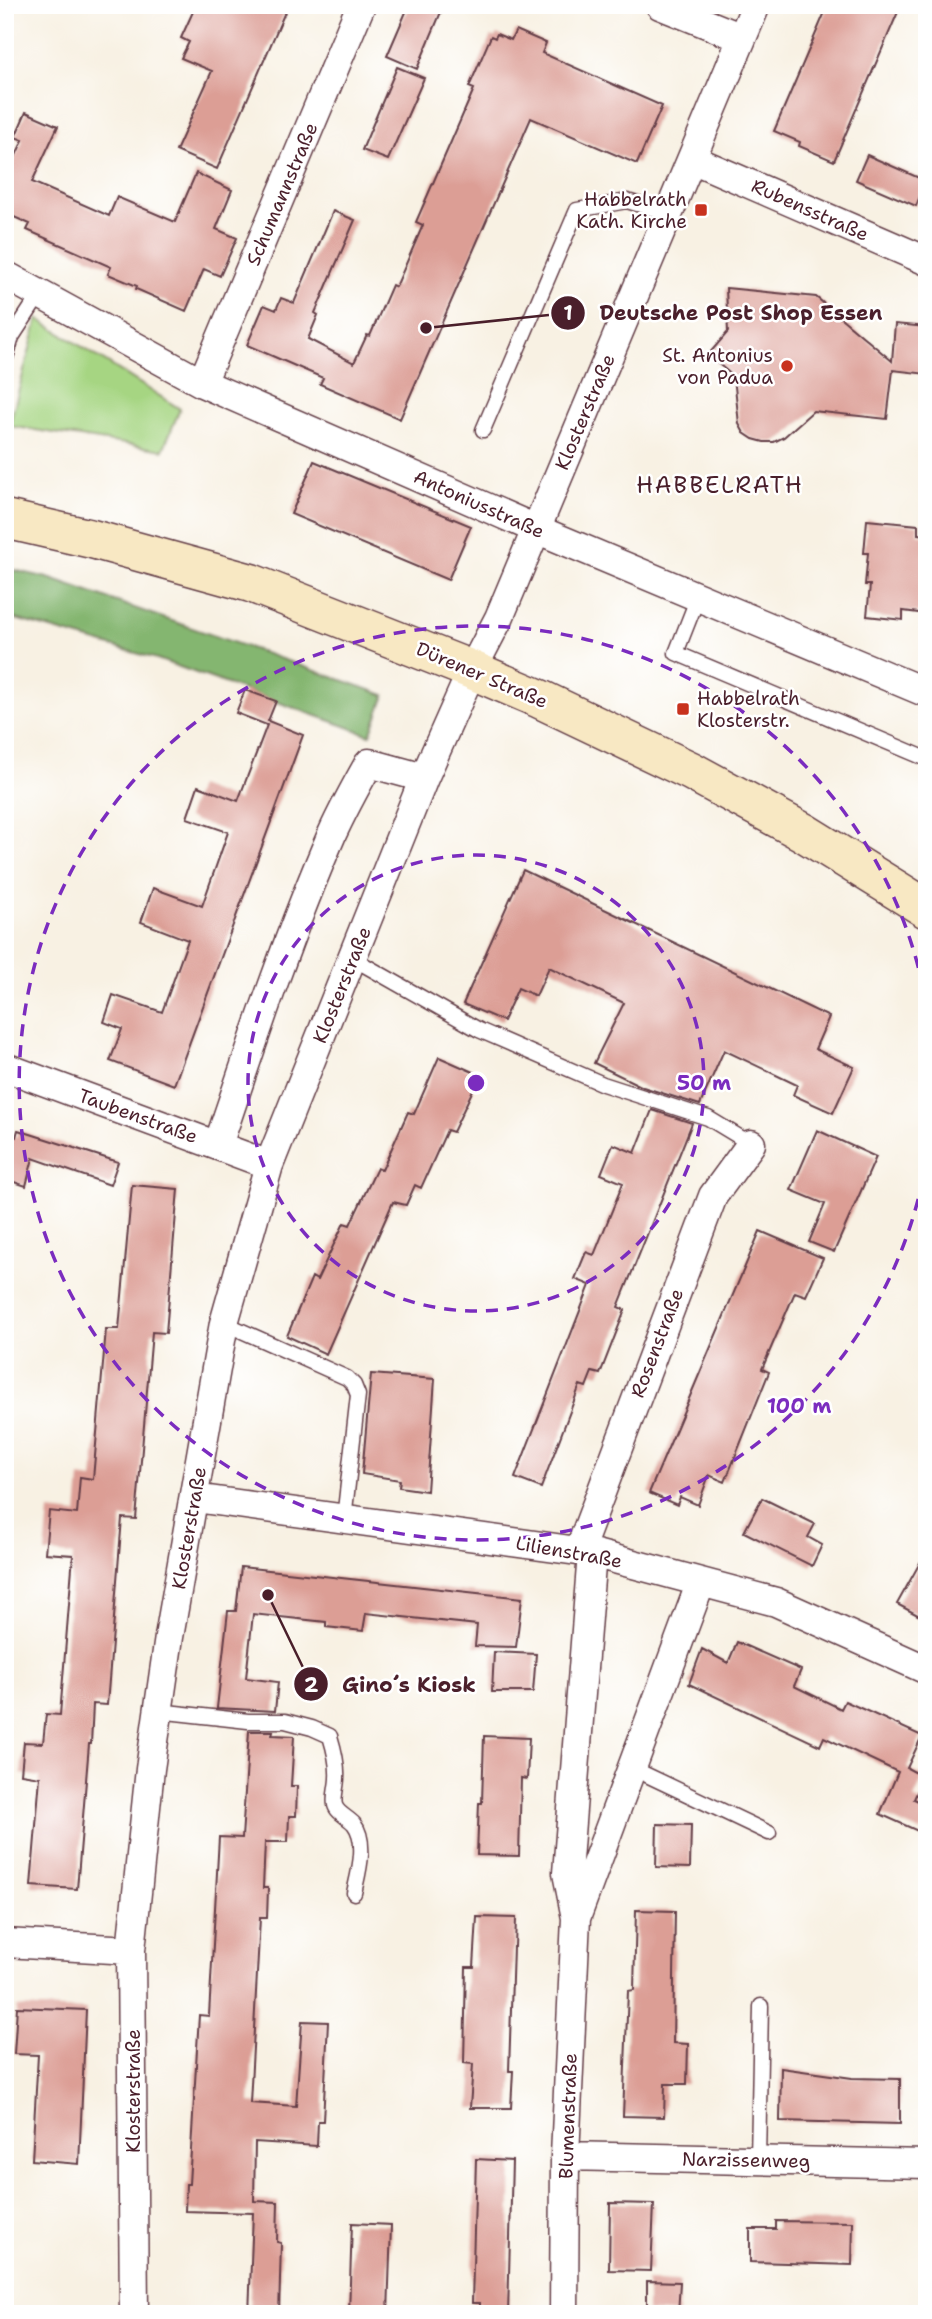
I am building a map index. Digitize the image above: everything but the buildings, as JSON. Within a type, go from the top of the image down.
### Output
[{"type":"main road","name":"Dürener Straße","points":[[5,519],[92,539],[251,583],[553,704],[691,771],[803,832],[927,909]]},
{"type":"street","name":"Schumannstraße","points":[[202,383],[361,5]]},
{"type":"street","points":[[660,5],[742,38]]},
{"type":"street","name":"Klosterstraße","points":[[134,2314],[131,1950],[158,1711],[224,1323],[269,1165],[424,778],[472,670],[499,618],[755,5]]},
{"type":"street","name":"Rubensstraße","points":[[692,159],[927,261]]},
{"type":"street","name":"Antoniusstraße","points":[[5,275],[202,383],[536,529],[927,693]]},
{"type":"street","points":[[218,1145],[274,981],[303,906],[333,832],[369,763],[424,778]]},
{"type":"street","name":"Taubenstraße","points":[[5,1067],[269,1165]]},
{"type":"street","name":"Rosenstraße","points":[[585,1552],[713,1196],[751,1144]]},
{"type":"street","name":"Lilienstraße","points":[[195,1498],[585,1552],[776,1602],[927,1670]]},
{"type":"street","name":"Blumenstraße","points":[[564,2314],[565,2156],[576,1918],[567,1873],[585,1552]]},
{"type":"street","name":"Blumenstraße","points":[[576,1918],[702,1582]]},
{"type":"street","points":[[5,1943],[131,1950]]},
{"type":"street","name":"Narzissenweg","points":[[565,2156],[927,2164]]},
{"type":"lane","points":[[483,430],[577,210],[627,201],[668,213]]},
{"type":"lane","points":[[5,360],[12,337],[40,294]]},
{"type":"lane","points":[[698,597],[676,653],[927,759]]},
{"type":"lane","points":[[352,958],[479,1030],[603,1084],[708,1118],[751,1144]]},
{"type":"lane","points":[[224,1323],[347,1378],[354,1385],[358,1395],[344,1518]]},
{"type":"lane","points":[[158,1711],[248,1721],[285,1721],[330,1735],[338,1777],[334,1804],[358,1831],[360,1853],[354,1893]]},
{"type":"lane","points":[[632,1768],[769,1833]]},
{"type":"lane","points":[[758,2160],[761,2006]]},
{"type":"green space","points":[[38,319],[180,409],[163,450],[9,426]]},
{"type":"green space","points":[[5,568],[48,578],[385,695],[370,735],[157,659],[5,616]]},
{"type":"place","name":"Habbelrath Kath. Kirche","points":[[701,210]]},
{"type":"place","name":"Deutsche Post Shop Essen","points":[[426,328]]},
{"type":"place","name":"St. Antonius von Padua","points":[[787,366]]},
{"type":"place","name":"Habbelrath Klosterstr.","points":[[683,709]]},
{"type":"place","name":"Gino´s Kiosk","points":[[268,1595]]},
{"type":"district","name":"HABBELRATH","points":[[720,485]]}]
